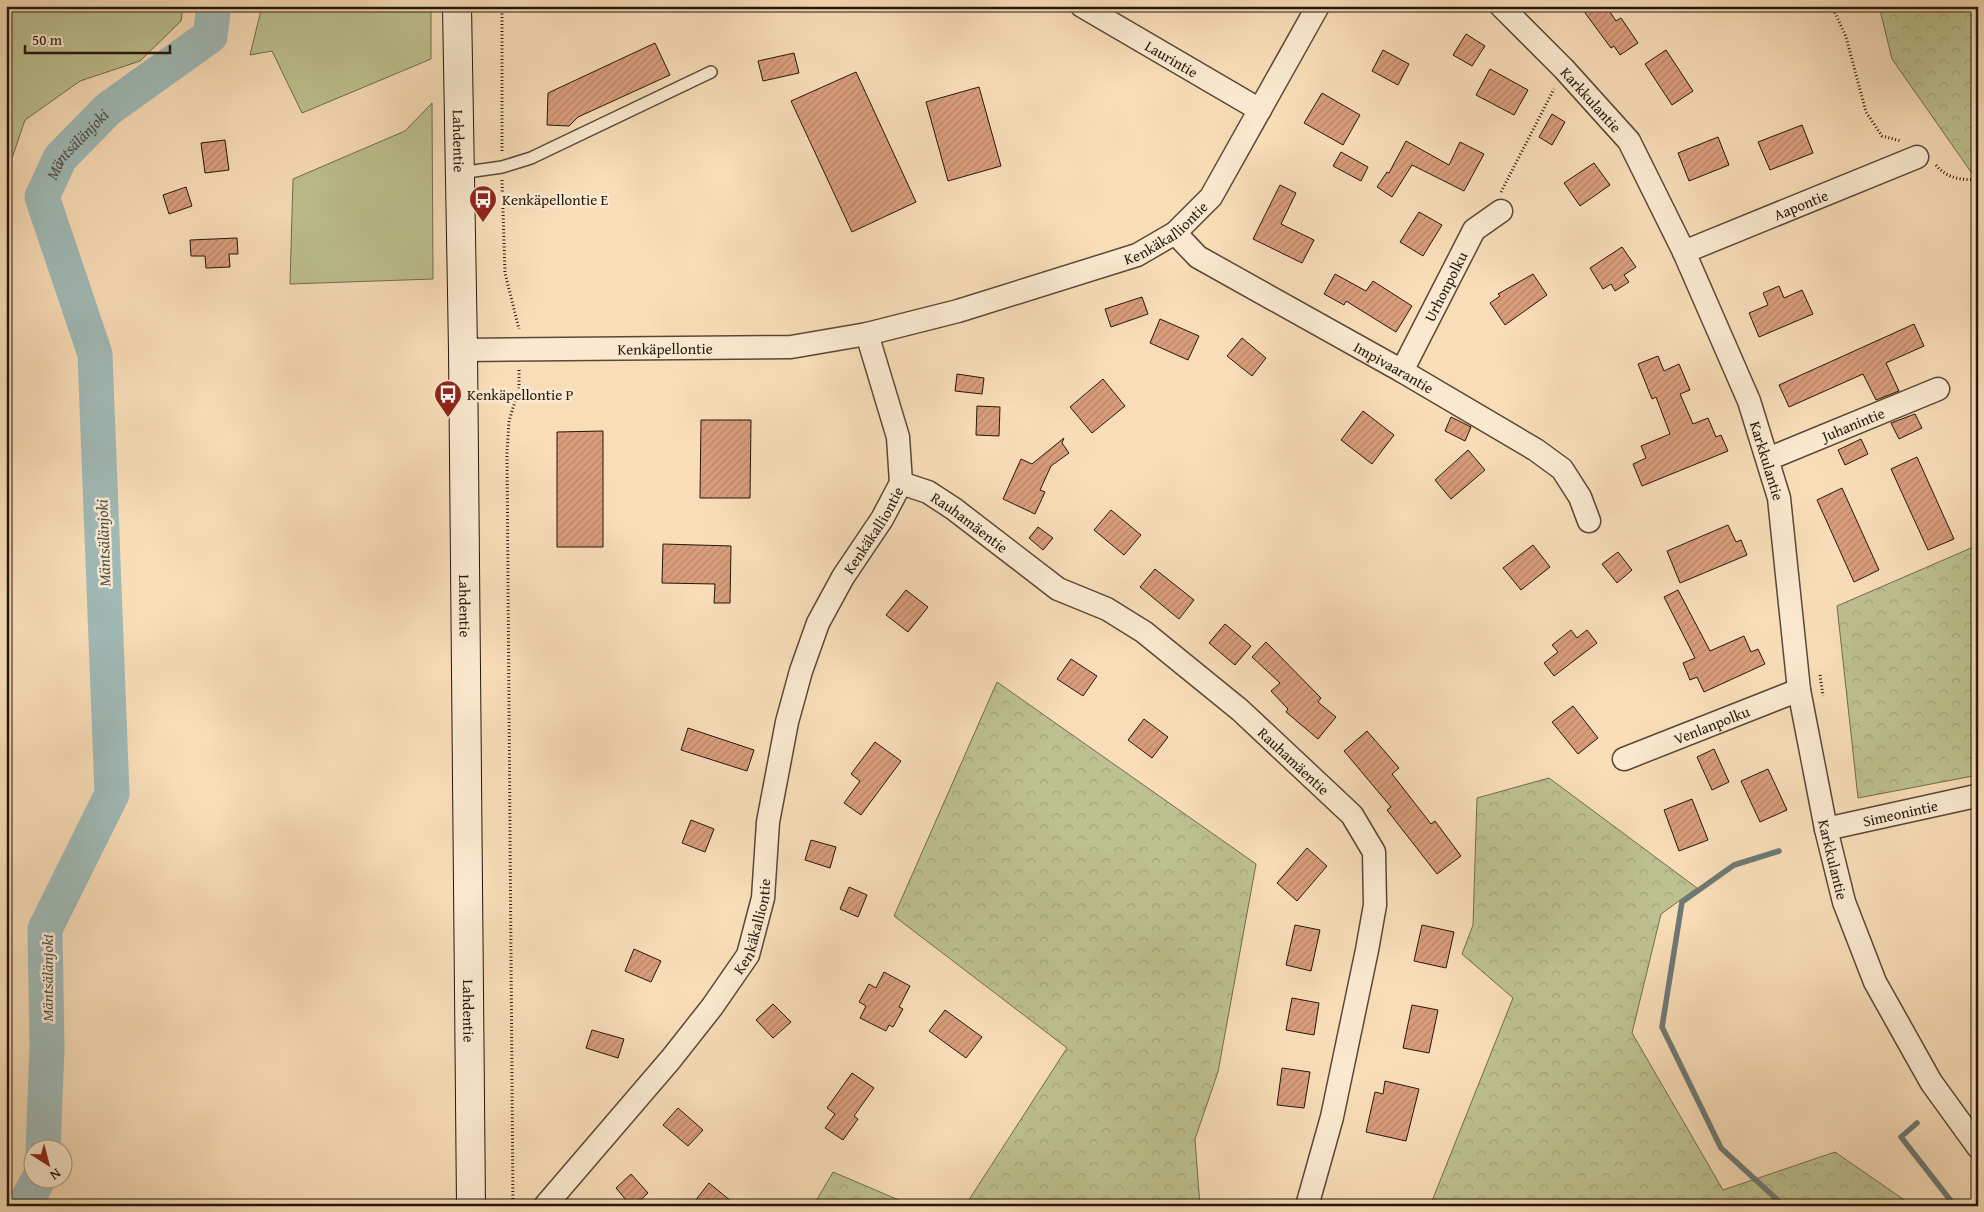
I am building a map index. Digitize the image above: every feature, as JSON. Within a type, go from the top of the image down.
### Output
[{"type":"main road","name":"Lahdentie","points":[[457,6],[463,350],[471,1206]]},
{"type":"street","name":"Laurintie","points":[[1082,6],[1260,110]]},
{"type":"street","name":"Kenkäkalliontie","points":[[545,1206],[672,1059],[712,1007],[748,955],[763,898],[769,813],[786,722],[801,671],[818,623],[843,577],[882,520],[901,483],[898,437],[866,334],[958,311],[1137,255],[1175,233],[1210,197],[1318,6]]},
{"type":"street","name":"Karkkulantie","points":[[1501,6],[1564,69],[1629,141],[1684,252],[1749,401],[1779,498],[1799,690],[1826,829],[1844,902],[1875,982],[1930,1082],[1978,1147]]},
{"type":"street","name":"Aapontie","points":[[1684,252],[1918,153]]},
{"type":"street","name":"Urhonpolku","points":[[1402,371],[1474,230],[1493,216]]},
{"type":"street","name":"Impivaarantie","points":[[1175,233],[1198,257],[1402,371],[1503,430],[1562,469],[1580,497],[1588,522]]},
{"type":"street","name":"Kenkäpellontie","points":[[463,350],[791,347],[866,334]]},
{"type":"street","name":"Juhanintie","points":[[1768,459],[1938,389]]},
{"type":"street","name":"Rauhamäentie","points":[[901,483],[928,492],[954,509],[1058,590],[1107,609],[1144,632],[1240,710],[1352,815],[1374,852],[1375,905],[1332,1117],[1307,1206]]},
{"type":"street","name":"Venlanpolku","points":[[1624,759],[1799,690]]},
{"type":"street","name":"Simeonintie","points":[[1826,829],[1976,796]]},
{"type":"lane","points":[[460,173],[502,167],[531,158],[711,72]]},
{"type":"path","points":[[502,6],[502,167],[505,273],[518,325],[520,350],[519,388],[509,421],[507,452],[513,1206]]},
{"type":"path","points":[[1832,6],[1846,37],[1866,112],[1882,136],[1918,153],[1943,174],[1960,179],[1978,179]]},
{"type":"path","points":[[1493,216],[1564,69]]},
{"type":"green space","points":[[6,6],[183,6],[181,21],[140,61],[80,81],[25,120],[11,161],[6,158]]},
{"type":"green space","points":[[262,6],[431,6],[431,59],[302,113],[272,51],[250,55]]},
{"type":"green space","points":[[1879,6],[1978,6],[1978,182],[1892,59]]},
{"type":"green space","points":[[432,103],[433,279],[290,284],[293,179],[405,131]]},
{"type":"green space","points":[[1978,545],[1978,775],[1858,798],[1837,606]]},
{"type":"green space","points":[[997,682],[1256,864],[1218,1072],[1195,1139],[1200,1206],[965,1206],[1067,1048],[894,916]]},
{"type":"green space","points":[[1549,778],[1697,888],[1661,914],[1632,1033],[1723,1190],[1835,1152],[1913,1206],[1430,1206],[1513,998],[1462,954],[1473,925],[1477,798]]},
{"type":"green space","points":[[833,1172],[913,1206],[813,1206]]},
{"type":"building","points":[[1580,6],[1606,6],[1616,21],[1621,18],[1638,43],[1620,55],[1614,46],[1611,48]]},
{"type":"building","points":[[1466,34],[1485,46],[1472,66],[1453,55]]},
{"type":"building","points":[[655,43],[670,75],[578,117],[569,126],[547,125],[548,93]]},
{"type":"building","points":[[1383,50],[1409,64],[1398,85],[1372,71]]},
{"type":"building","points":[[1666,50],[1693,91],[1672,105],[1645,64]]},
{"type":"building","points":[[794,53],[799,73],[763,81],[758,61]]},
{"type":"building","points":[[1490,69],[1528,90],[1514,115],[1476,95]]},
{"type":"building","points":[[856,72],[916,202],[852,232],[791,101]]},
{"type":"building","points":[[979,87],[1001,166],[948,181],[926,102]]},
{"type":"building","points":[[1322,93],[1360,115],[1343,145],[1304,123]]},
{"type":"building","points":[[1552,114],[1565,122],[1552,145],[1539,137]]},
{"type":"building","points":[[1802,125],[1813,153],[1770,170],[1758,142]]},
{"type":"building","points":[[1718,137],[1729,165],[1689,181],[1678,153]]},
{"type":"building","points":[[225,140],[229,170],[205,173],[201,143]]},
{"type":"building","points":[[1406,141],[1449,165],[1460,142],[1484,154],[1464,191],[1412,165],[1392,197],[1377,187],[1387,172],[1389,173]]},
{"type":"building","points":[[1341,152],[1368,167],[1361,181],[1333,166]]},
{"type":"building","points":[[1594,163],[1610,185],[1580,206],[1564,183]]},
{"type":"building","points":[[1280,185],[1296,193],[1281,224],[1314,240],[1302,263],[1253,239]]},
{"type":"building","points":[[186,187],[192,206],[169,214],[163,195]]},
{"type":"building","points":[[1419,212],[1442,225],[1423,256],[1400,242]]},
{"type":"building","points":[[237,238],[238,254],[229,254],[230,267],[206,268],[205,256],[191,256],[190,240]]},
{"type":"building","points":[[1622,247],[1636,267],[1624,275],[1629,282],[1615,291],[1611,284],[1603,289],[1590,268]]},
{"type":"building","points":[[1335,274],[1366,291],[1373,281],[1412,306],[1396,332],[1346,301],[1344,305],[1324,294]]},
{"type":"building","points":[[1533,274],[1547,295],[1505,325],[1490,303],[1500,296],[1498,294]]},
{"type":"building","points":[[1779,286],[1784,298],[1802,290],[1813,314],[1759,337],[1749,313],[1768,305],[1763,293]]},
{"type":"building","points":[[1142,297],[1148,314],[1111,327],[1105,309]]},
{"type":"building","points":[[1160,319],[1199,336],[1188,360],[1150,343]]},
{"type":"building","points":[[1914,324],[1924,346],[1886,363],[1899,391],[1876,400],[1863,374],[1789,407],[1779,385]]},
{"type":"building","points":[[1242,338],[1266,358],[1252,376],[1227,356]]},
{"type":"building","points":[[1658,356],[1664,371],[1679,364],[1690,390],[1680,394],[1693,424],[1708,418],[1716,437],[1721,435],[1728,451],[1642,486],[1633,464],[1646,458],[1641,446],[1670,434],[1656,397],[1652,399],[1638,364]]},
{"type":"building","points":[[957,374],[984,378],[982,394],[955,391]]},
{"type":"building","points":[[1103,379],[1125,406],[1092,433],[1070,407]]},
{"type":"building","points":[[977,406],[1000,407],[999,436],[976,435]]},
{"type":"building","points":[[1363,411],[1394,435],[1372,464],[1341,440]]},
{"type":"building","points":[[1915,414],[1922,428],[1899,439],[1891,423]]},
{"type":"building","points":[[1451,417],[1471,427],[1465,441],[1445,431]]},
{"type":"building","points":[[701,420],[751,420],[750,498],[700,498]]},
{"type":"building","points":[[603,431],[603,547],[557,547],[557,432]]},
{"type":"building","points":[[1064,438],[1062,443],[1069,453],[1051,466],[1040,490],[1045,492],[1035,514],[1003,499],[1021,459],[1032,464]]},
{"type":"building","points":[[1861,439],[1868,454],[1845,465],[1838,450]]},
{"type":"building","points":[[1468,450],[1485,470],[1451,499],[1435,480]]},
{"type":"building","points":[[1917,457],[1954,539],[1928,550],[1891,469]]},
{"type":"building","points":[[1842,488],[1879,570],[1854,582],[1817,500]]},
{"type":"building","points":[[1111,510],[1141,535],[1124,555],[1094,530]]},
{"type":"building","points":[[1728,525],[1736,542],[1741,540],[1747,555],[1680,583],[1667,551]]},
{"type":"building","points":[[1038,527],[1053,538],[1043,550],[1029,538]]},
{"type":"building","points":[[663,544],[731,546],[730,603],[714,603],[715,584],[662,583]]},
{"type":"building","points":[[1533,545],[1550,567],[1521,590],[1503,568]]},
{"type":"building","points":[[1618,552],[1632,570],[1617,583],[1602,564]]},
{"type":"building","points":[[1155,569],[1194,600],[1179,619],[1140,587]]},
{"type":"building","points":[[906,590],[928,607],[908,632],[886,615]]},
{"type":"building","points":[[1678,590],[1710,651],[1744,636],[1751,652],[1758,649],[1765,664],[1704,692],[1697,677],[1690,680],[1683,663],[1695,658],[1664,597]]},
{"type":"building","points":[[1225,624],[1251,646],[1235,665],[1209,643]]},
{"type":"building","points":[[1571,630],[1577,638],[1587,630],[1597,643],[1554,676],[1544,663],[1558,652],[1552,645]]},
{"type":"building","points":[[1266,642],[1321,698],[1318,702],[1336,717],[1318,739],[1286,712],[1288,709],[1271,691],[1280,683],[1252,657]]},
{"type":"building","points":[[1071,659],[1097,676],[1083,696],[1057,679]]},
{"type":"building","points":[[1573,706],[1598,738],[1578,754],[1552,722]]},
{"type":"building","points":[[1144,719],[1168,737],[1152,758],[1128,740]]},
{"type":"building","points":[[688,728],[754,750],[747,771],[681,750]]},
{"type":"building","points":[[1367,731],[1399,768],[1392,774],[1431,824],[1435,821],[1461,856],[1437,874],[1387,810],[1391,807],[1344,751]]},
{"type":"building","points":[[875,742],[901,761],[861,815],[844,803],[860,781],[851,774]]},
{"type":"building","points":[[1714,749],[1729,782],[1712,790],[1697,757]]},
{"type":"building","points":[[1768,769],[1787,810],[1760,822],[1741,781]]},
{"type":"building","points":[[1692,799],[1708,840],[1679,851],[1664,810]]},
{"type":"building","points":[[691,820],[714,829],[705,852],[682,843]]},
{"type":"building","points":[[811,840],[836,847],[830,868],[805,860]]},
{"type":"building","points":[[1307,848],[1327,866],[1297,901],[1277,883]]},
{"type":"building","points":[[849,887],[867,895],[858,917],[840,909]]},
{"type":"building","points":[[1295,925],[1320,930],[1311,971],[1286,965]]},
{"type":"building","points":[[1422,925],[1454,932],[1446,968],[1414,961]]},
{"type":"building","points":[[634,949],[661,961],[651,982],[625,971]]},
{"type":"building","points":[[884,972],[910,986],[899,1007],[903,1009],[893,1027],[889,1025],[886,1031],[860,1018],[866,1006],[859,1002],[869,984],[876,988]]},
{"type":"building","points":[[1292,998],[1319,1003],[1314,1035],[1286,1030]]},
{"type":"building","points":[[773,1004],[791,1022],[773,1038],[756,1020]]},
{"type":"building","points":[[1412,1005],[1438,1010],[1429,1053],[1403,1048]]},
{"type":"building","points":[[945,1010],[982,1037],[966,1058],[929,1031]]},
{"type":"building","points":[[592,1030],[624,1039],[618,1058],[586,1048]]},
{"type":"building","points":[[1282,1068],[1310,1072],[1304,1108],[1277,1105]]},
{"type":"building","points":[[852,1073],[874,1088],[854,1116],[858,1119],[843,1140],[825,1128],[835,1114],[827,1108]]},
{"type":"building","points":[[1385,1081],[1419,1089],[1406,1141],[1366,1132],[1375,1092],[1383,1094]]},
{"type":"building","points":[[678,1108],[703,1130],[688,1146],[663,1125]]},
{"type":"building","points":[[631,1174],[648,1193],[634,1206],[631,1206],[616,1188]]},
{"type":"building","points":[[709,1183],[737,1206],[691,1206]]},
{"type":"waterway","name":"Mäntsälänjoki","points":[[43,1140],[47,1048],[45,929],[112,794],[95,354],[42,197],[60,158],[108,109],[210,36],[214,6]]},
{"type":"waterway","points":[[1779,851],[1734,865],[1682,902],[1662,1027],[1721,1148],[1784,1206]]},
{"type":"waterway","points":[[1917,1123],[1901,1137],[1955,1206]]},
{"type":"waterway","name":"Mäntsälänjoki","points":[[24,1206],[33,1190]]},
{"type":"place","name":"Kenkäpellontie E","points":[[483,223]]},
{"type":"place","name":"Kenkäpellontie P","points":[[448,418]]}]
